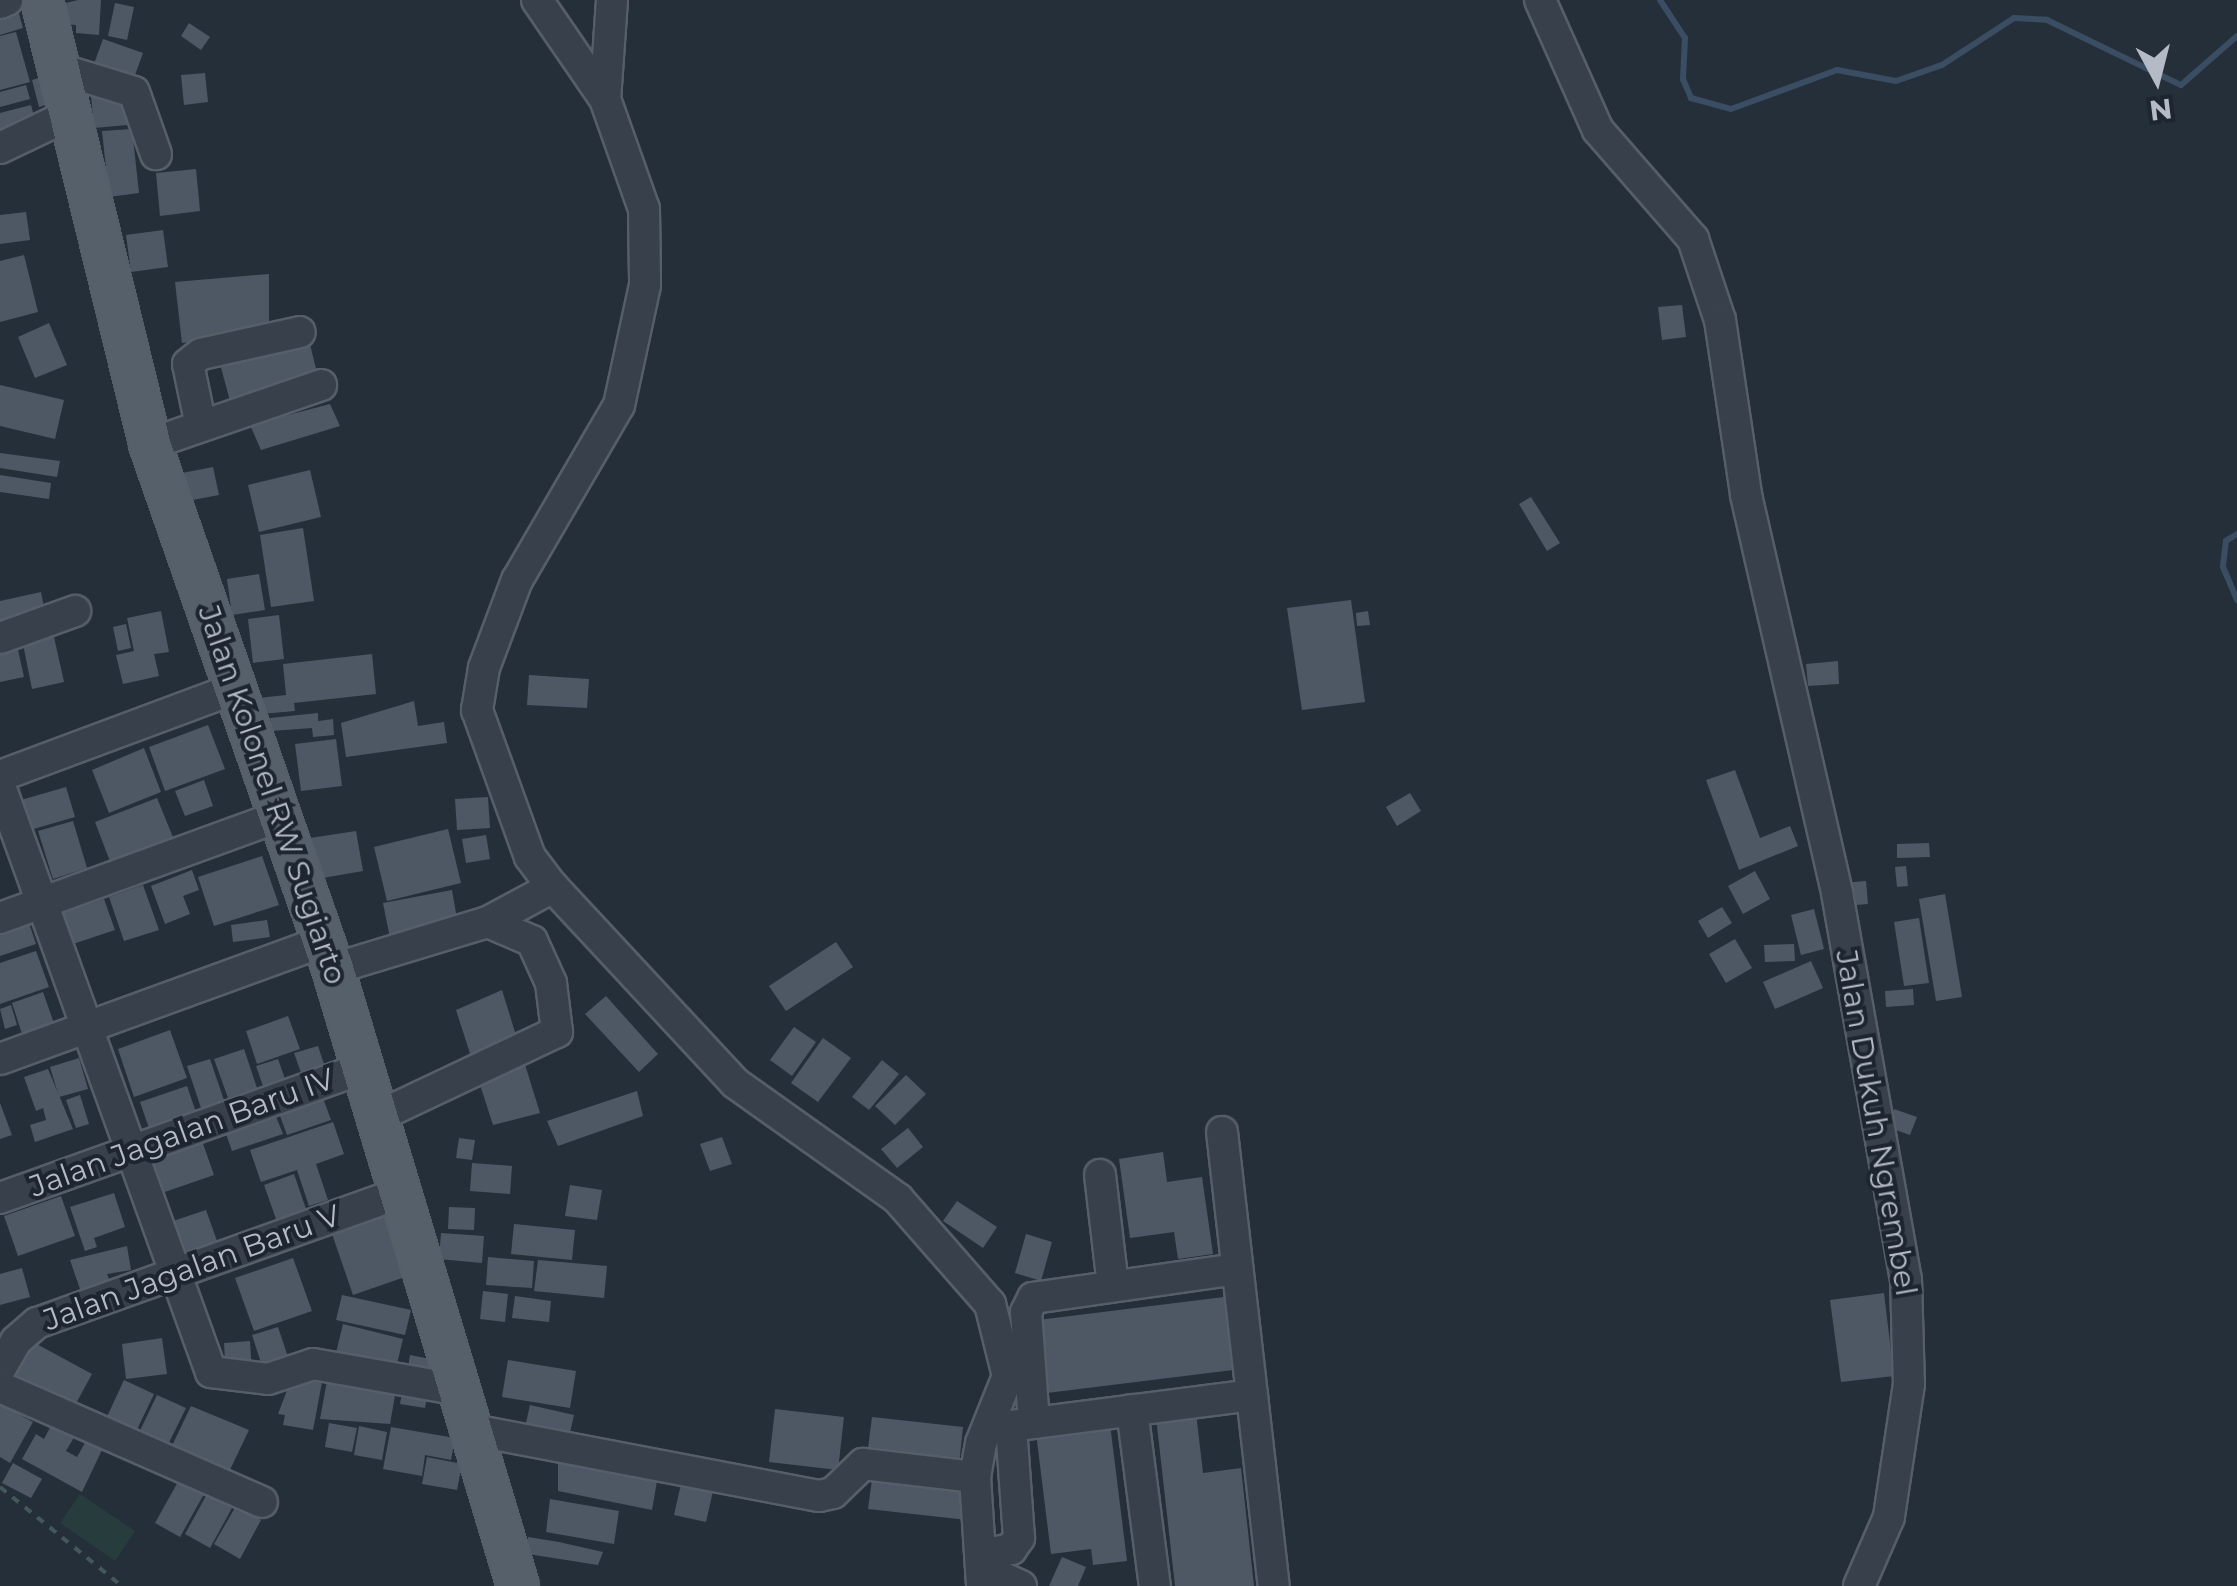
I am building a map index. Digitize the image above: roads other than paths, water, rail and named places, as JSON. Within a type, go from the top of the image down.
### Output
[{"type":"main road","name":"Jalan Kolonel RW Sugiarto","points":[[42,0],[63,70],[150,444],[329,955],[518,1586]]},
{"type":"street","points":[[0,3],[7,0]]},
{"type":"street","points":[[537,0],[606,98],[644,209],[641,302],[618,405],[517,580],[484,668],[477,710],[530,858],[553,886],[735,1083],[898,1200],[973,1278],[990,1304],[1008,1356],[1003,1398],[981,1443],[976,1477],[982,1570]]},
{"type":"street","points":[[606,98],[612,0]]},
{"type":"street","name":"Jalan Dukuh Ngrembel","points":[[1540,0],[1598,130],[1693,239],[1715,304],[1746,495],[1838,893],[1906,1280],[1909,1384],[1889,1517],[1860,1586]]},
{"type":"street","points":[[63,70],[134,92],[156,154]]},
{"type":"street","points":[[0,148],[71,114]]},
{"type":"street","points":[[201,426],[188,364],[201,354],[300,332]]},
{"type":"street","points":[[150,444],[320,385]]},
{"type":"street","points":[[0,638],[74,611]]},
{"type":"street","points":[[0,776],[236,688]]},
{"type":"street","points":[[0,786],[173,1274],[218,1377],[268,1379],[314,1364],[460,1390]]},
{"type":"street","points":[[0,918],[281,816]]},
{"type":"street","points":[[0,1059],[86,1026],[329,955],[488,922],[553,886]]},
{"type":"street","points":[[379,1116],[558,1032],[551,983],[532,942],[488,922]]},
{"type":"street","name":"Jalan Jagalan Baru IV","points":[[0,1198],[364,1068]]},
{"type":"street","points":[[1222,1132],[1274,1586]]},
{"type":"street","points":[[1100,1174],[1113,1285]]},
{"type":"street","name":"Jalan Jagalan Baru V","points":[[0,1369],[16,1341],[37,1323],[402,1192]]},
{"type":"street","points":[[1034,1423],[1027,1304],[1113,1285],[1237,1269]]},
{"type":"street","points":[[0,1387],[262,1502]]},
{"type":"street","points":[[982,1570],[1019,1538],[1011,1426],[1252,1395]]},
{"type":"street","points":[[1132,1410],[1155,1586]]},
{"type":"street","points":[[473,1430],[819,1496],[833,1493],[850,1470],[863,1464],[976,1477]]},
{"type":"street","points":[[982,1570],[1021,1586]]},
{"type":"waterway","points":[[1660,0],[1685,38],[1683,79],[1691,98],[1731,109],[1837,70],[1896,81],[1942,65],[2014,18],[2047,20],[2181,85],[2237,36]]},
{"type":"waterway","points":[[2237,534],[2226,541],[2223,567],[2237,600]]}]
